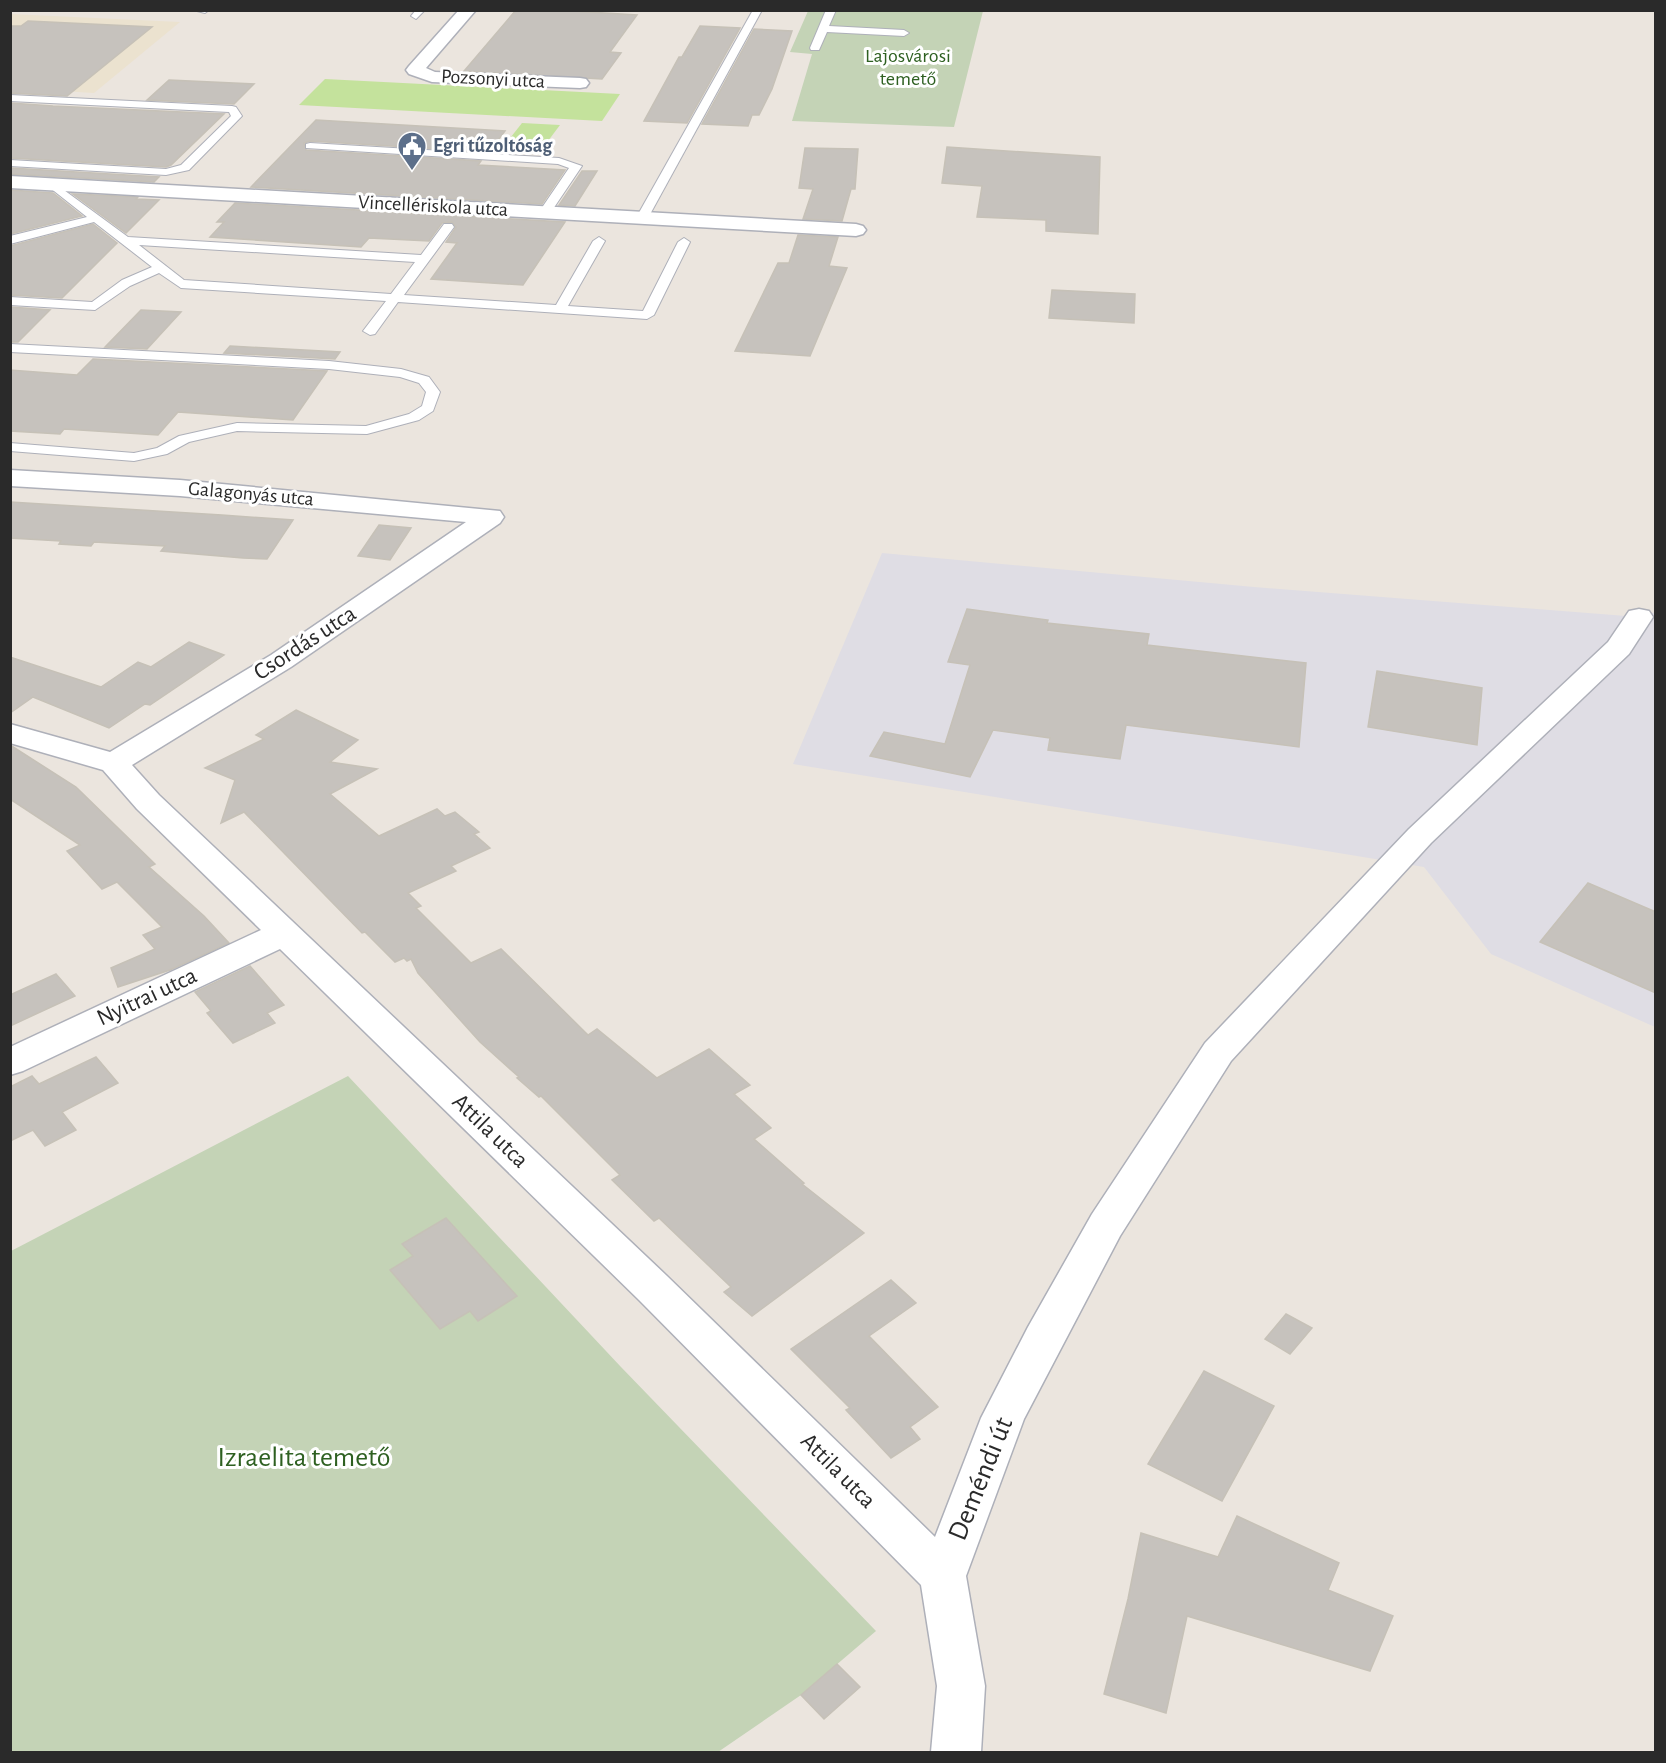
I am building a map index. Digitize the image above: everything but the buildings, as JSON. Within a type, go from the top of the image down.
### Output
[{"type":"street","name":"Pozsonyi utca","points":[[468,10],[415,70],[432,77],[580,83]]},
{"type":"street","name":"Vincellériskola utca","points":[[10,182],[856,230]]},
{"type":"street","name":"Galagonyás utca","points":[[10,478],[180,488],[491,517]]},
{"type":"street","name":"Csordás utca","points":[[114,763],[281,660],[491,517]]},
{"type":"street","name":"Deméndi út","points":[[943,1576],[1004,1418],[1043,1339],[1106,1225],[1218,1052],[1420,836],[1619,648],[1639,617]]},
{"type":"street","points":[[10,734],[114,763]]},
{"type":"street","name":"Attila utca","points":[[114,763],[148,802],[653,1288],[943,1576]]},
{"type":"street","name":"Nyitrai utca","points":[[10,1062],[284,933]]},
{"type":"street","points":[[943,1576],[962,1686],[956,1752]]},
{"type":"lane","points":[[197,10],[205,10]]},
{"type":"lane","points":[[642,219],[758,10]]},
{"type":"lane","points":[[815,48],[831,10]]},
{"type":"lane","points":[[824,29],[904,33]]},
{"type":"lane","points":[[10,98],[232,109],[237,116],[185,168],[166,172],[10,164]]},
{"type":"lane","points":[[310,146],[559,161],[576,166],[544,212]]},
{"type":"lane","points":[[53,185],[181,284],[647,315],[684,242]]},
{"type":"lane","points":[[10,240],[96,218]]},
{"type":"lane","points":[[370,332],[448,227]]},
{"type":"lane","points":[[128,241],[424,259]]},
{"type":"lane","points":[[560,309],[599,241]]},
{"type":"lane","points":[[10,301],[95,306],[126,284],[161,268]]},
{"type":"lane","points":[[10,348],[329,365],[400,373],[424,380],[433,392],[428,408],[414,417],[367,430],[237,427],[192,437],[162,451],[134,457],[10,447]]},
{"type":"shaded area","points":[[10,14],[180,22],[94,93],[11,88]]},
{"type":"shaded area","points":[[882,553],[1254,587],[1639,617],[1655,612],[1655,1027],[1491,954],[1424,867],[793,764]]},
{"type":"green space","name":"Lajosvárosi temető","points":[[808,11],[983,11],[954,127],[792,121],[812,54],[790,52]]},
{"type":"green space","points":[[325,79],[620,94],[602,121],[299,105]]},
{"type":"green space","points":[[522,123],[560,125],[542,149],[503,147]]},
{"type":"green space","name":"Izraelita temető","points":[[348,1076],[621,1367],[876,1631],[801,1695],[718,1752],[11,1752],[11,1251]]},
{"type":"place","name":"Egri tűzoltóság","points":[[412,172]]}]
